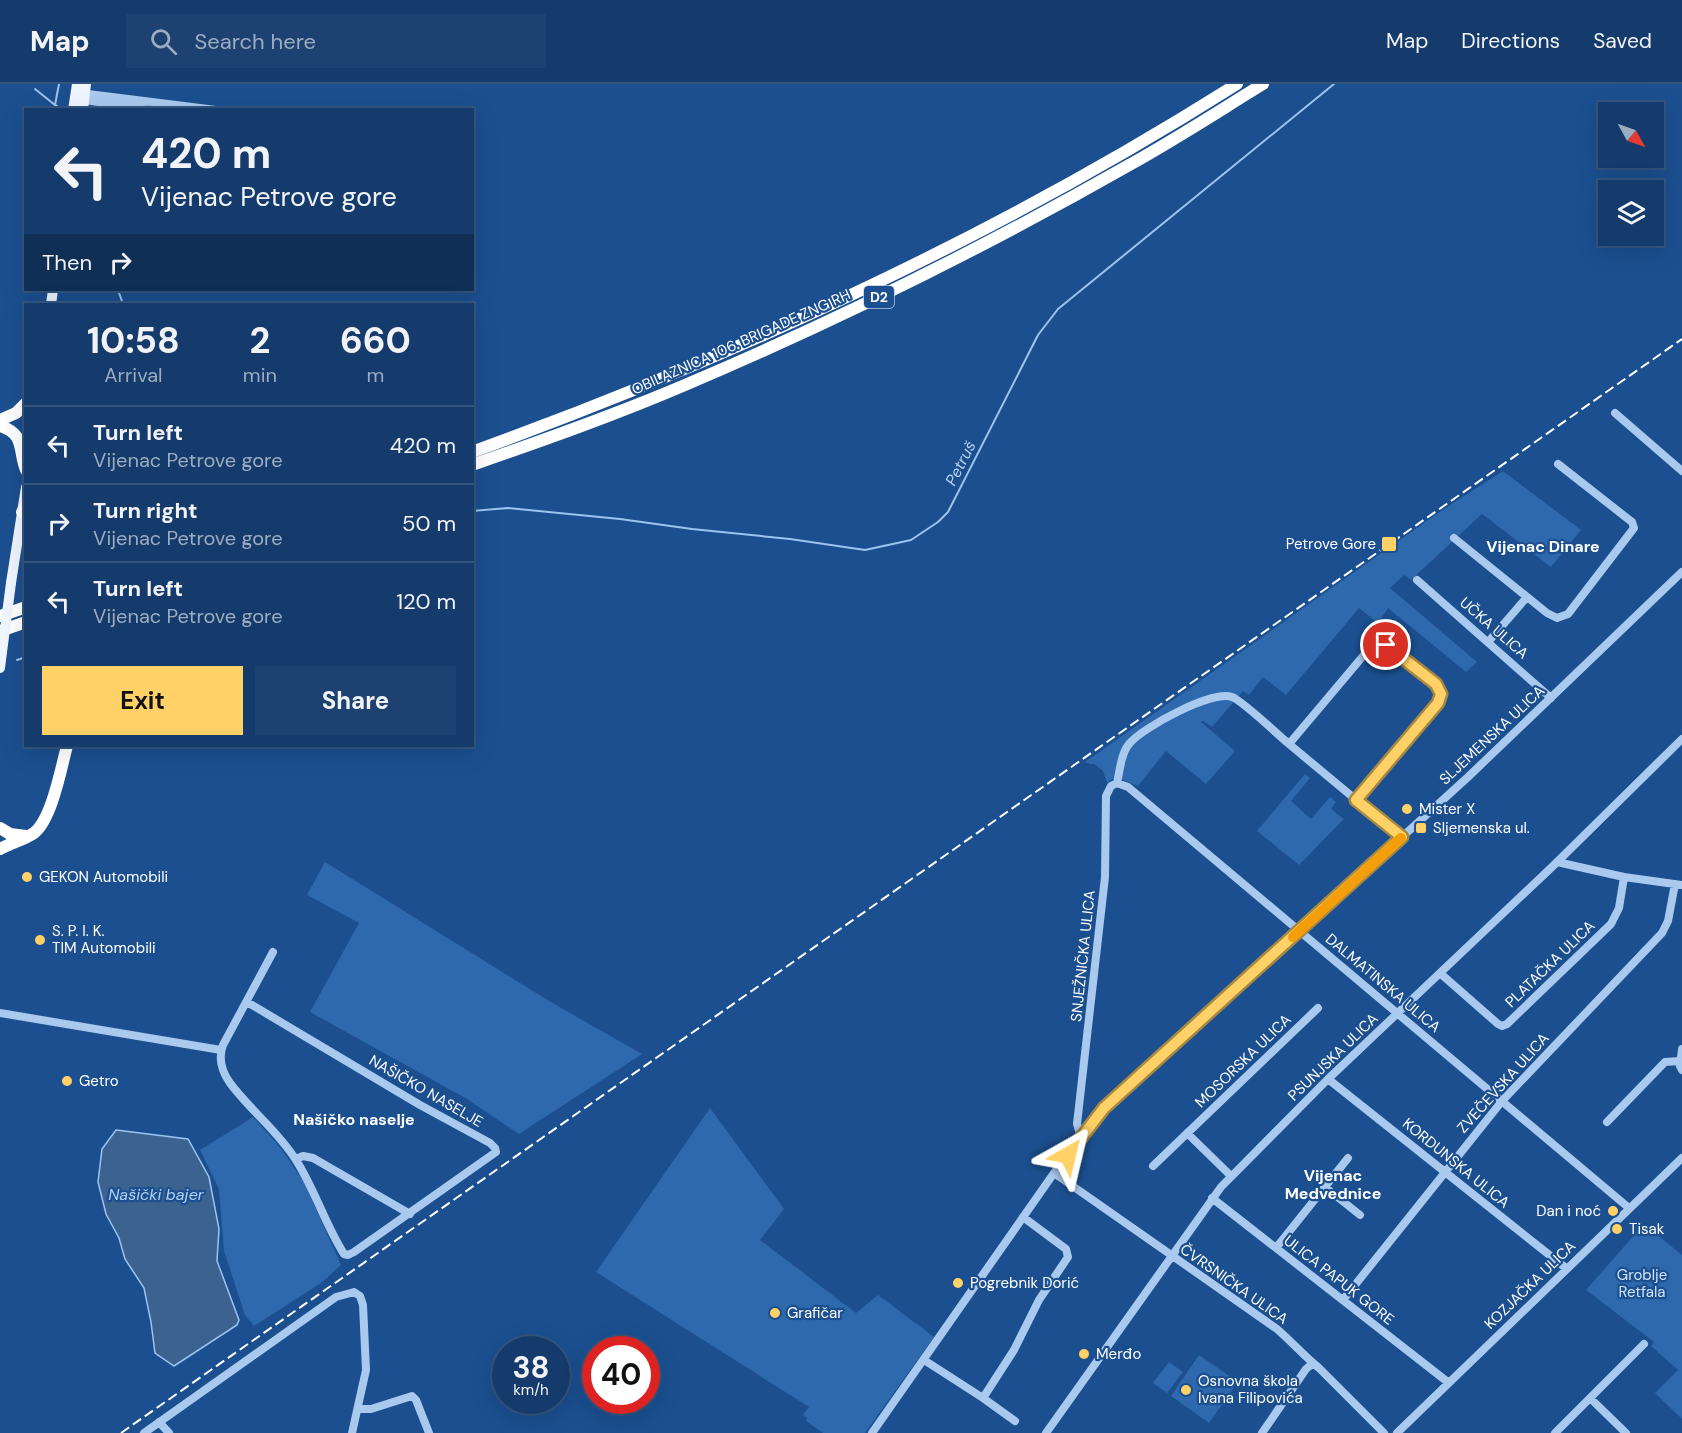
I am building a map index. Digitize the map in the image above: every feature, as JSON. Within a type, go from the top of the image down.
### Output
[{"type":"highway","name":"OBILAZNICA 106. BRIGADE ZNG RH","points":[[474,451],[559,421],[670,377],[857,293],[937,254],[1093,171],[1237,84]]},
{"type":"highway","name":"OBILAZNICA 106. BRIGADE ZNG RH","points":[[474,464],[566,432],[683,386],[848,312],[952,261],[1076,195],[1134,163],[1263,84]]},
{"type":"highway","points":[[0,420],[16,413],[24,405]]},
{"type":"highway","points":[[0,426],[11,431],[18,439],[24,460]]},
{"type":"highway","points":[[0,616],[24,608]]},
{"type":"highway","points":[[0,631],[24,623]]},
{"type":"highway","points":[[0,849],[27,837],[38,828],[45,817],[68,747]]},
{"type":"highway","points":[[0,828],[10,834],[27,837]]},
{"type":"main road","points":[[74,108],[81,94]]},
{"type":"main road","points":[[0,668],[11,583],[24,509]]},
{"type":"street","points":[[81,94],[140,108]]},
{"type":"street","points":[[81,94],[199,108]]},
{"type":"street","points":[[1615,413],[1682,471]]},
{"type":"street","points":[[1454,538],[1552,616],[1563,617],[1568,614],[1634,528],[1632,522],[1558,464]]},
{"type":"street","name":"SLJEMENSKA ULICA","points":[[875,1432],[1054,1173],[1115,1098],[1402,837],[1682,572]]},
{"type":"street","name":"UČKA ULICA","points":[[1417,579],[1551,698]]},
{"type":"street","points":[[1489,641],[1527,597]]},
{"type":"street","points":[[1289,744],[1369,649],[1376,645],[1390,646],[1439,689],[1441,699],[1356,800]]},
{"type":"street","name":"SNJEŽNIČKA ULICA","points":[[1081,1137],[1077,1124],[1105,877],[1106,796],[1111,786],[1117,783],[1123,756],[1128,745],[1135,738],[1178,710],[1220,698],[1234,698],[1402,837]]},
{"type":"street","name":"PSUNJSKA ULICA","points":[[1046,1433],[1212,1198],[1231,1176],[1328,1079],[1441,974],[1682,739]]},
{"type":"street","name":"DALMATINSKA ULICA","points":[[1117,783],[1128,787],[1629,1208]]},
{"type":"street","points":[[1557,862],[1624,877],[1678,884]]},
{"type":"street","name":"PLATAČKA ULICA","points":[[1441,974],[1498,1024],[1502,1026],[1507,1024],[1611,924],[1619,908],[1624,877]]},
{"type":"street","name":"ZVEČEVSKA ULICA","points":[[1343,1300],[1502,1101],[1662,933],[1668,921],[1678,884]]},
{"type":"street","points":[[0,1013],[221,1050],[273,952]]},
{"type":"street","name":"NAŠIČKO NASELJE","points":[[221,1050],[221,1065],[225,1076],[296,1159],[345,1255],[354,1252],[410,1214],[496,1152],[495,1148],[247,1002]]},
{"type":"street","name":"MOSORSKA ULICA","points":[[1153,1166],[1318,1008]]},
{"type":"street","points":[[1607,1122],[1665,1062],[1681,1066],[1682,1049]]},
{"type":"street","name":"KORDUNSKA ULICA","points":[[1328,1079],[1567,1269]]},
{"type":"street","points":[[1187,1133],[1231,1176]]},
{"type":"street","points":[[296,1159],[308,1156],[410,1214]]},
{"type":"street","points":[[1276,1248],[1348,1158]]},
{"type":"street","name":"KOZJAČKA ULICA","points":[[1398,1433],[1682,1158]]},
{"type":"street","name":"ČVRSNIČKA ULICA","points":[[1054,1173],[1277,1329],[1384,1433]]},
{"type":"street","points":[[1325,1187],[1360,1215]]},
{"type":"street","name":"ULICA PAPUK GORE","points":[[1212,1198],[1449,1383]]},
{"type":"street","points":[[983,1398],[1014,1350],[1038,1300],[1068,1257],[1066,1249],[1023,1217]]},
{"type":"street","points":[[144,1433],[336,1297],[350,1292],[358,1293],[363,1305],[367,1360],[364,1386],[352,1433]]},
{"type":"street","points":[[1555,1433],[1644,1344]]},
{"type":"street","points":[[924,1360],[1015,1421]]},
{"type":"street","points":[[1262,1433],[1306,1369],[1312,1364]]},
{"type":"street","points":[[359,1410],[371,1409],[412,1396],[416,1400],[429,1433]]},
{"type":"street","points":[[1590,1398],[1626,1433]]},
{"type":"street","points":[[159,1422],[169,1433]]},
{"type":"green space","points":[[1503,471],[1581,530],[1551,567],[1482,514],[1411,580],[1404,575],[1390,588],[1477,662],[1466,672],[1388,608],[1378,623],[1359,608],[1286,695],[1263,677],[1249,695],[1243,691],[1212,727],[1201,722],[1235,751],[1206,784],[1166,751],[1138,786],[1116,777],[1107,783],[1103,771],[1094,764],[1085,762],[1441,511]]},
{"type":"green space","points":[[1305,774],[1310,778],[1291,801],[1311,819],[1330,797],[1336,802],[1331,809],[1344,819],[1299,865],[1257,831]]},
{"type":"green space","points":[[325,862],[549,1001],[642,1054],[519,1134],[467,1099],[310,1012],[359,923],[307,895]]},
{"type":"green space","points":[[710,1108],[784,1209],[760,1240],[856,1313],[878,1295],[934,1337],[865,1433],[823,1433],[806,1421],[807,1418],[803,1415],[809,1407],[596,1272]]},
{"type":"green space","points":[[253,1117],[280,1147],[304,1182],[341,1265],[321,1283],[254,1326],[245,1315],[224,1251],[219,1189],[200,1150]]},
{"type":"green space","name":"Groblje Retfala","points":[[1644,1224],[1682,1255],[1682,1419],[1655,1393],[1678,1370],[1651,1346],[1654,1342],[1586,1290]]},
{"type":"green space","points":[[1199,1355],[1238,1382],[1209,1423],[1171,1396]]},
{"type":"green space","points":[[1169,1362],[1183,1372],[1167,1393],[1153,1383]]},
{"type":"water","name":"Našički bajer","points":[[116,1130],[188,1139],[209,1177],[219,1229],[217,1261],[239,1320],[237,1325],[174,1366],[155,1353],[144,1288],[125,1259],[119,1238],[106,1214],[98,1182],[102,1149]]},
{"type":"waterway","points":[[57,106],[55,105],[59,84]]},
{"type":"waterway","name":"Petruš","points":[[474,511],[508,508],[620,519],[865,550],[911,540],[938,522],[948,512],[1038,335],[1058,309],[1334,84]]},
{"type":"waterway","points":[[35,89],[55,105]]},
{"type":"waterway","points":[[118,291],[123,303]]},
{"type":"waterway","name":"Petruš","points":[[17,660],[24,658]]},
{"type":"railway","points":[[121,1433],[1682,339]]},
{"type":"slow traffic","points":[[1293,937],[1401,838]]},
{"type":"place","name":"Petrove Gore","points":[[1389,544]]},
{"type":"place","name":"Mister X","points":[[1407,809]]},
{"type":"place","name":"Sljemenska ul.","points":[[1421,828]]},
{"type":"place","name":"GEKON Automobili","points":[[27,877]]},
{"type":"place","name":"S. P. I. K. TIM Automobili","points":[[40,940]]},
{"type":"place","name":"Getro","points":[[67,1081]]},
{"type":"place","name":"Dan i noć","points":[[1613,1211]]},
{"type":"place","name":"Tisak","points":[[1617,1229]]},
{"type":"place","name":"Pogrebnik Dorić","points":[[958,1283]]},
{"type":"place","name":"Grafičar","points":[[775,1313]]},
{"type":"place","name":"Merđo","points":[[1084,1354]]},
{"type":"place","name":"Osnovna škola Ivana Filipovića","points":[[1186,1390]]},
{"type":"district","name":"Vijenac Dinare","points":[[1543,546]]},
{"type":"district","name":"Našičko naselje","points":[[354,1119]]},
{"type":"district","name":"Vijenac Medvednice","points":[[1333,1184]]},
{"type":"route","points":[[1068,1155],[1104,1108],[1402,837],[1356,800],[1438,703],[1441,694],[1436,684],[1386,645]]}]
